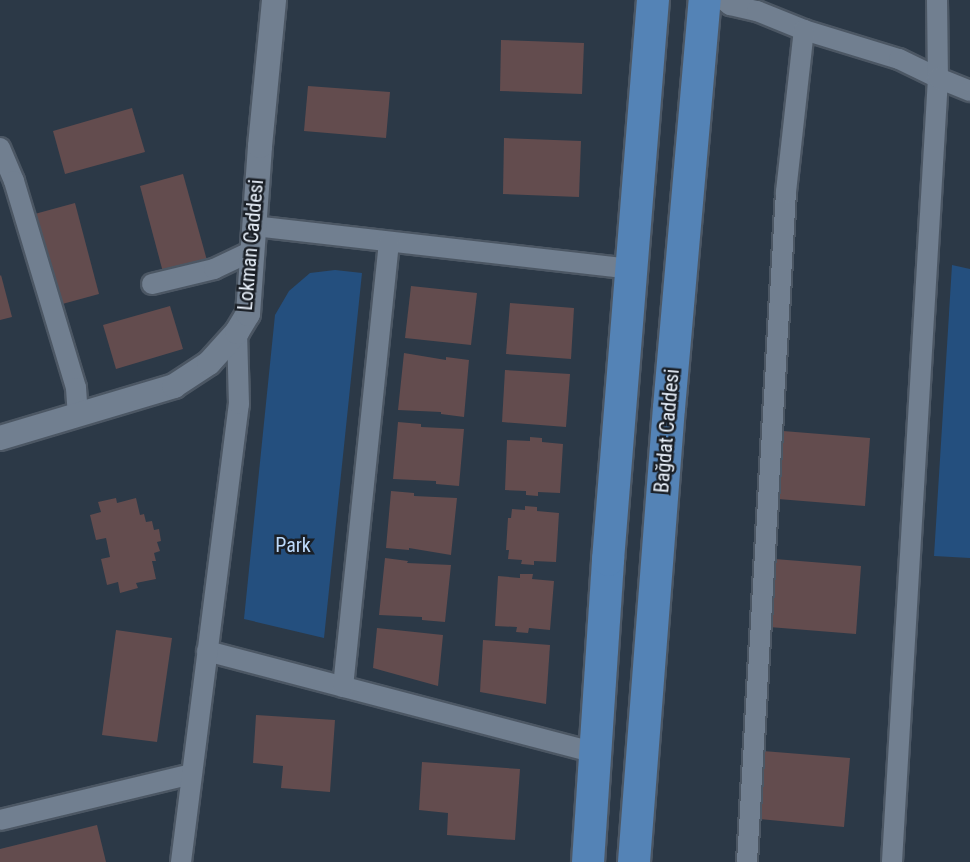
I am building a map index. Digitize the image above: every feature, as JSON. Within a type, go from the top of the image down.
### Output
[{"type":"main road","points":[[588,862],[594,753],[653,0]]},
{"type":"main road","name":"Bağdat Caddesi","points":[[634,862],[669,408],[705,0]]},
{"type":"street","name":"Lokman Caddesi","points":[[0,438],[174,386],[209,363],[237,332],[248,314],[274,0]]},
{"type":"street","points":[[724,0],[730,5],[757,11],[804,30],[899,59],[970,91]]},
{"type":"street","points":[[892,862],[903,626],[938,78],[937,0]]},
{"type":"street","points":[[747,862],[786,192],[804,30]]},
{"type":"street","points":[[0,148],[14,181],[76,388],[78,416]]},
{"type":"street","points":[[254,226],[632,269]]},
{"type":"street","points":[[343,687],[389,242]]},
{"type":"street","points":[[152,284],[214,269],[252,251]]},
{"type":"street","points":[[181,862],[239,404],[237,332]]},
{"type":"street","points":[[207,651],[594,753]]},
{"type":"street","points":[[0,820],[192,774]]},
{"type":"green space","points":[[952,265],[970,269],[970,558],[934,556]]},
{"type":"green space","name":"Park","points":[[335,270],[362,273],[324,638],[244,619],[275,315],[289,291],[310,273]]},
{"type":"building","points":[[501,40],[584,43],[582,94],[500,91]]},
{"type":"building","points":[[308,86],[390,92],[386,138],[304,131]]},
{"type":"building","points":[[132,108],[145,152],[65,174],[53,131]]},
{"type":"building","points":[[504,138],[581,141],[579,197],[503,194]]},
{"type":"building","points":[[183,174],[208,264],[164,276],[140,186]]},
{"type":"building","points":[[75,203],[99,294],[55,306],[31,215]]},
{"type":"building","points":[[0,276],[12,317],[0,320]]},
{"type":"building","points":[[411,286],[477,293],[471,345],[405,338]]},
{"type":"building","points":[[510,303],[574,308],[571,359],[506,354]]},
{"type":"building","points":[[170,306],[183,349],[116,369],[103,325]]},
{"type":"building","points":[[404,353],[446,360],[446,357],[469,360],[464,417],[441,414],[441,412],[398,410]]},
{"type":"building","points":[[505,370],[570,374],[566,427],[502,422]]},
{"type":"building","points":[[398,422],[421,424],[421,427],[464,429],[459,486],[436,484],[436,481],[393,479]]},
{"type":"building","points":[[783,431],[870,438],[865,506],[778,499]]},
{"type":"building","points":[[530,437],[542,438],[542,442],[563,444],[560,493],[538,492],[538,496],[526,495],[526,491],[505,490],[507,440],[530,441]]},
{"type":"building","points":[[391,491],[414,493],[414,496],[457,498],[451,555],[409,548],[409,550],[386,548]]},
{"type":"building","points":[[116,498],[117,503],[136,498],[140,515],[144,514],[146,522],[152,521],[154,530],[159,529],[161,541],[157,542],[160,551],[154,553],[156,561],[152,561],[156,579],[136,583],[138,588],[120,593],[118,582],[107,585],[101,559],[110,557],[106,538],[96,540],[90,515],[101,512],[98,502]]},
{"type":"building","points":[[525,506],[537,507],[537,511],[559,513],[556,562],[534,561],[534,565],[521,564],[522,560],[508,559],[509,550],[506,550],[508,518],[511,518],[512,509],[525,510]]},
{"type":"building","points":[[385,558],[408,561],[407,563],[451,565],[445,622],[422,620],[422,617],[379,615]]},
{"type":"building","points":[[775,559],[861,566],[856,634],[769,627]]},
{"type":"building","points":[[520,574],[533,574],[532,579],[554,581],[550,630],[529,628],[528,633],[516,632],[517,627],[495,626],[498,576],[520,578]]},
{"type":"building","points":[[377,628],[443,635],[438,686],[373,668]]},
{"type":"building","points":[[116,630],[172,638],[157,742],[102,735]]},
{"type":"building","points":[[483,640],[550,645],[546,704],[480,692]]},
{"type":"building","points":[[256,715],[335,720],[330,792],[281,788],[283,766],[253,763]]},
{"type":"building","points":[[763,751],[850,758],[844,827],[758,819]]},
{"type":"building","points":[[422,762],[520,769],[515,840],[447,835],[448,813],[419,810]]},
{"type":"building","points":[[97,825],[106,862],[0,862],[0,849]]}]
